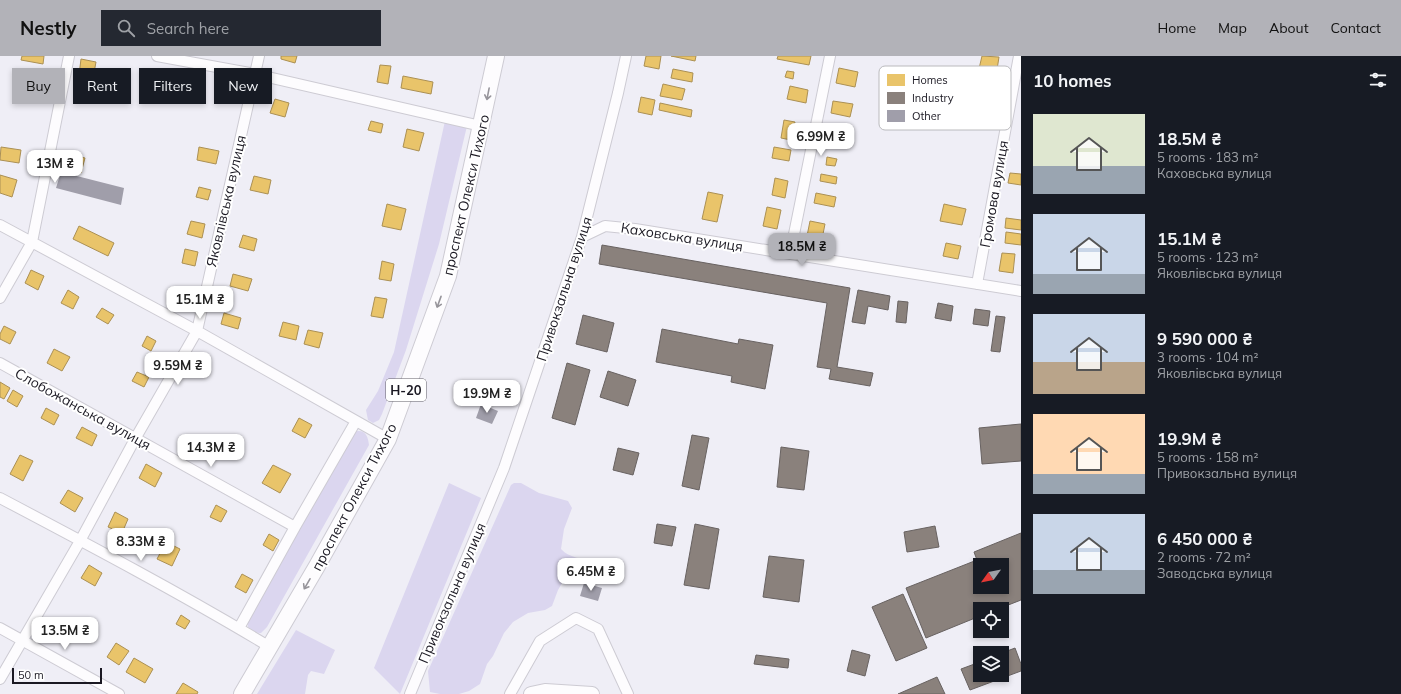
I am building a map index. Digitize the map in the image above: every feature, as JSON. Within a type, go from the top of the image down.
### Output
[{"type":"main road","name":"проспект Олекси Тихого","points":[[242,694],[317,566],[388,438],[448,276],[496,56]]},
{"type":"street","points":[[0,298],[32,242],[69,56]]},
{"type":"street","points":[[157,56],[222,68]]},
{"type":"street","name":"Яковлівська вулиця","points":[[256,68],[259,56]]},
{"type":"street","name":"Привокзальна вулиця","points":[[410,694],[504,468],[582,237],[626,56]]},
{"type":"street","points":[[790,254],[830,56]]},
{"type":"street","name":"Громова вулиця","points":[[1011,99],[1019,56]]},
{"type":"street","points":[[272,78],[481,126]]},
{"type":"street","name":"Яковлівська вулиця","points":[[0,679],[80,541],[135,439],[197,331],[248,104]]},
{"type":"street","name":"Громова вулиця","points":[[977,284],[1005,130]]},
{"type":"street","points":[[0,225],[197,331],[388,438]]},
{"type":"street","name":"Каховська вулиця","points":[[582,237],[605,226],[635,229],[1021,291]]},
{"type":"street","name":"Слобожанська вулиця","points":[[0,362],[135,439],[295,527]]},
{"type":"street","points":[[239,628],[356,421]]},
{"type":"street","points":[[0,498],[239,628],[270,647]]},
{"type":"street","points":[[510,694],[540,641],[576,618],[598,629],[628,694]]},
{"type":"street","points":[[0,628],[119,694]]},
{"type":"street","points":[[531,694],[545,691],[592,694]]},
{"type":"shaded area","points":[[445,121],[467,126],[439,244],[406,350],[382,414],[379,420],[373,423],[368,420],[366,410],[378,391],[394,352]]},
{"type":"shaded area","points":[[357,431],[363,432],[366,435],[369,445],[267,627],[261,633],[254,632],[248,627],[248,620],[352,434]]},
{"type":"shaded area","points":[[449,483],[481,498],[400,694],[374,668]]},
{"type":"shaded area","points":[[514,483],[521,483],[539,493],[568,501],[572,508],[564,529],[561,549],[564,552],[592,565],[575,573],[562,583],[552,606],[545,610],[528,613],[513,622],[504,633],[493,656],[487,664],[480,684],[469,691],[459,694],[440,694],[430,692],[428,671],[511,485]]},
{"type":"shaded area","points":[[296,630],[335,650],[324,674],[311,671],[308,675],[305,694],[257,694]]},
{"type":"building: Homes","points":[[22,56],[44,56],[43,64],[21,60]]},
{"type":"building: Homes","points":[[281,56],[297,56],[295,63],[281,59]]},
{"type":"building: Homes","points":[[646,56],[661,56],[659,69],[644,66]]},
{"type":"building: Homes","points":[[671,56],[696,56],[695,61]]},
{"type":"building: Homes","points":[[778,56],[811,56],[809,65],[777,59]]},
{"type":"building: Homes","points":[[982,56],[999,57],[998,66],[980,66]]},
{"type":"building: Homes","points":[[81,59],[96,62],[95,68],[80,68]]},
{"type":"building: Homes","points":[[380,65],[391,66],[388,84],[377,82]]},
{"type":"building: Homes","points":[[839,68],[858,72],[855,87],[836,83]]},
{"type":"building: Homes","points":[[673,69],[693,73],[692,82],[671,78]]},
{"type":"building: Homes","points":[[787,71],[794,72],[793,79],[785,77]]},
{"type":"building: Homes","points":[[403,76],[433,82],[431,94],[401,88]]},
{"type":"building: Homes","points":[[663,84],[685,89],[682,100],[660,96]]},
{"type":"building: Homes","points":[[790,86],[808,90],[806,103],[787,99]]},
{"type":"building: Homes","points":[[641,97],[655,100],[652,115],[638,112]]},
{"type":"building: Homes","points":[[275,99],[289,103],[285,117],[270,113]]},
{"type":"building: Homes","points":[[833,101],[853,104],[850,117],[831,113]]},
{"type":"building: Homes","points":[[660,103],[692,110],[691,117],[659,110]]},
{"type":"building: Homes","points":[[784,120],[795,122],[791,140],[781,138]]},
{"type":"building: Homes","points":[[371,121],[383,124],[381,133],[368,130]]},
{"type":"building: Homes","points":[[407,129],[424,133],[419,151],[403,147]]},
{"type":"building: Homes","points":[[827,136],[843,139],[842,147],[826,144]]},
{"type":"building: Homes","points":[[1,147],[21,150],[19,163],[0,160]]},
{"type":"building: Homes","points":[[199,147],[219,151],[216,164],[197,160]]},
{"type":"building: Homes","points":[[774,147],[791,150],[789,161],[772,158]]},
{"type":"building: Homes","points":[[64,153],[85,158],[81,173],[61,168]]},
{"type":"building: Homes","points":[[827,157],[837,159],[835,166],[826,165]]},
{"type":"building: Homes","points":[[1010,173],[1021,174],[1021,185],[1008,183]]},
{"type":"building: Homes","points":[[821,174],[837,177],[836,184],[820,181]]},
{"type":"building: Homes","points":[[0,175],[17,180],[12,197],[0,193]]},
{"type":"building: Homes","points":[[254,176],[271,180],[268,194],[250,190]]},
{"type":"building: Homes","points":[[775,178],[788,181],[785,198],[772,195]]},
{"type":"building: Homes","points":[[199,187],[211,190],[208,200],[196,197]]},
{"type":"building: Homes","points":[[708,192],[723,195],[717,222],[702,219]]},
{"type":"building: Homes","points":[[816,193],[836,197],[834,207],[814,203]]},
{"type":"building: Homes","points":[[387,204],[406,209],[401,230],[382,226]]},
{"type":"building: Homes","points":[[944,204],[966,209],[962,225],[940,221]]},
{"type":"building: Homes","points":[[767,207],[781,210],[777,229],[763,226]]},
{"type":"building: Homes","points":[[1006,218],[1021,220],[1021,230],[1005,228]]},
{"type":"building: Homes","points":[[191,221],[205,224],[202,238],[187,234]]},
{"type":"building: Homes","points":[[810,221],[825,224],[822,239],[807,236]]},
{"type":"building: Homes","points":[[79,226],[114,243],[108,256],[73,239]]},
{"type":"building: Homes","points":[[1006,232],[1021,234],[1021,245],[1005,243]]},
{"type":"building: Homes","points":[[243,235],[257,239],[254,251],[239,247]]},
{"type":"building: Homes","points":[[946,243],[961,246],[958,259],[943,256]]},
{"type":"building: Homes","points":[[185,249],[198,252],[195,266],[182,263]]},
{"type":"building: Homes","points":[[1002,253],[1015,254],[1013,273],[999,271]]},
{"type":"building: Homes","points":[[382,261],[394,264],[391,281],[379,279]]},
{"type":"building: Homes","points":[[31,270],[44,276],[38,290],[25,283]]},
{"type":"building: Homes","points":[[233,274],[252,279],[248,291],[230,286]]},
{"type":"building: Homes","points":[[68,290],[79,297],[73,309],[61,303]]},
{"type":"building: Homes","points":[[375,297],[387,299],[383,318],[371,316]]},
{"type":"building: Homes","points":[[102,308],[114,315],[108,324],[96,317]]},
{"type":"building: Homes","points":[[224,313],[241,318],[238,329],[221,324]]},
{"type":"building: Homes","points":[[283,322],[299,326],[296,340],[279,336]]},
{"type":"building: Homes","points":[[4,326],[16,332],[10,344],[0,339],[0,334]]},
{"type":"building: Homes","points":[[308,330],[323,333],[319,348],[304,344]]},
{"type":"building: Homes","points":[[147,336],[156,341],[151,351],[142,346]]},
{"type":"building: Homes","points":[[54,349],[70,357],[62,371],[47,363]]},
{"type":"building: Homes","points":[[137,372],[149,377],[144,387],[132,381]]},
{"type":"building: Homes","points":[[0,382],[10,388],[4,399],[0,397]]},
{"type":"building: Homes","points":[[13,390],[23,396],[17,407],[7,401]]},
{"type":"building: Homes","points":[[46,408],[59,415],[54,425],[41,418]]},
{"type":"building: Homes","points":[[299,418],[312,425],[305,438],[292,431]]},
{"type":"building: Homes","points":[[82,427],[97,435],[92,446],[76,438]]},
{"type":"building: Homes","points":[[20,455],[33,461],[23,481],[10,474]]},
{"type":"building: Homes","points":[[146,464],[162,473],[155,487],[139,478]]},
{"type":"building: Homes","points":[[273,465],[291,474],[280,493],[262,483]]},
{"type":"building: Homes","points":[[68,490],[83,498],[75,512],[60,503]]},
{"type":"building: Homes","points":[[216,505],[227,511],[221,522],[210,517]]},
{"type":"building: Homes","points":[[115,512],[128,519],[122,533],[108,527]]},
{"type":"building: Homes","points":[[269,534],[279,540],[273,551],[263,545]]},
{"type":"building: Homes","points":[[166,542],[180,549],[172,566],[157,559]]},
{"type":"building: Homes","points":[[89,565],[102,573],[95,586],[81,578]]},
{"type":"building: Homes","points":[[242,574],[253,580],[246,593],[235,587]]},
{"type":"building: Homes","points":[[181,615],[190,621],[185,629],[176,624]]},
{"type":"building: Homes","points":[[60,621],[75,629],[69,639],[54,631]]},
{"type":"building: Homes","points":[[116,643],[129,651],[119,665],[107,657]]},
{"type":"building: Homes","points":[[134,658],[153,669],[145,683],[126,672]]},
{"type":"building: Homes","points":[[183,683],[198,692],[197,694],[176,694]]},
{"type":"building: Industry","points":[[602,245],[850,288],[837,367],[873,373],[870,386],[829,379],[831,369],[817,367],[827,303],[599,264]]},
{"type":"building: Industry","points":[[858,290],[890,296],[888,310],[868,306],[865,324],[852,322]]},
{"type":"building: Industry","points":[[898,301],[908,302],[906,323],[896,322]]},
{"type":"building: Industry","points":[[938,303],[953,306],[951,321],[935,318]]},
{"type":"building: Industry","points":[[975,309],[990,311],[988,326],[973,324]]},
{"type":"building: Industry","points":[[583,315],[614,323],[607,352],[576,344]]},
{"type":"building: Industry","points":[[996,316],[1005,317],[1000,352],[991,351]]},
{"type":"building: Industry","points":[[662,329],[738,344],[739,339],[773,345],[765,389],[731,382],[732,376],[656,362]]},
{"type":"building: Industry","points":[[567,363],[590,370],[575,425],[552,418]]},
{"type":"building: Industry","points":[[608,371],[636,380],[628,406],[600,397]]},
{"type":"building: Industry","points":[[1021,424],[1021,461],[982,464],[979,428]]},
{"type":"building: Industry","points":[[692,435],[709,438],[699,490],[682,486]]},
{"type":"building: Industry","points":[[781,447],[809,451],[804,490],[777,487]]},
{"type":"building: Industry","points":[[618,448],[639,453],[633,475],[613,470]]},
{"type":"building: Industry","points":[[657,524],[676,527],[672,546],[654,543]]},
{"type":"building: Industry","points":[[695,524],[719,529],[709,589],[684,585]]},
{"type":"building: Industry","points":[[935,526],[939,547],[907,552],[904,532]]},
{"type":"building: Industry","points":[[1021,533],[1021,600],[1009,605],[1009,602],[973,602],[973,619],[926,638],[906,588],[973,562],[973,594],[1009,594],[1009,558],[976,558],[974,552]]},
{"type":"building: Industry","points":[[769,556],[804,560],[799,602],[763,597]]},
{"type":"building: Industry","points":[[903,594],[927,648],[896,661],[872,607]]},
{"type":"building: Industry","points":[[1015,648],[1021,664],[1021,671],[1009,675],[1009,650]]},
{"type":"building: Industry","points":[[852,650],[870,655],[865,676],[847,671]]},
{"type":"building: Industry","points":[[756,655],[789,659],[788,668],[754,664]]},
{"type":"building: Industry","points":[[973,665],[973,682],[991,682],[970,690],[961,669]]},
{"type":"building: Industry","points":[[937,677],[945,694],[898,694]]},
{"type":"building: Other","points":[[61,172],[124,188],[121,205],[56,188]]},
{"type":"building: Other","points":[[481,404],[498,411],[492,424],[476,418]]},
{"type":"building: Other","points":[[584,583],[602,588],[598,601],[580,596]]}]
